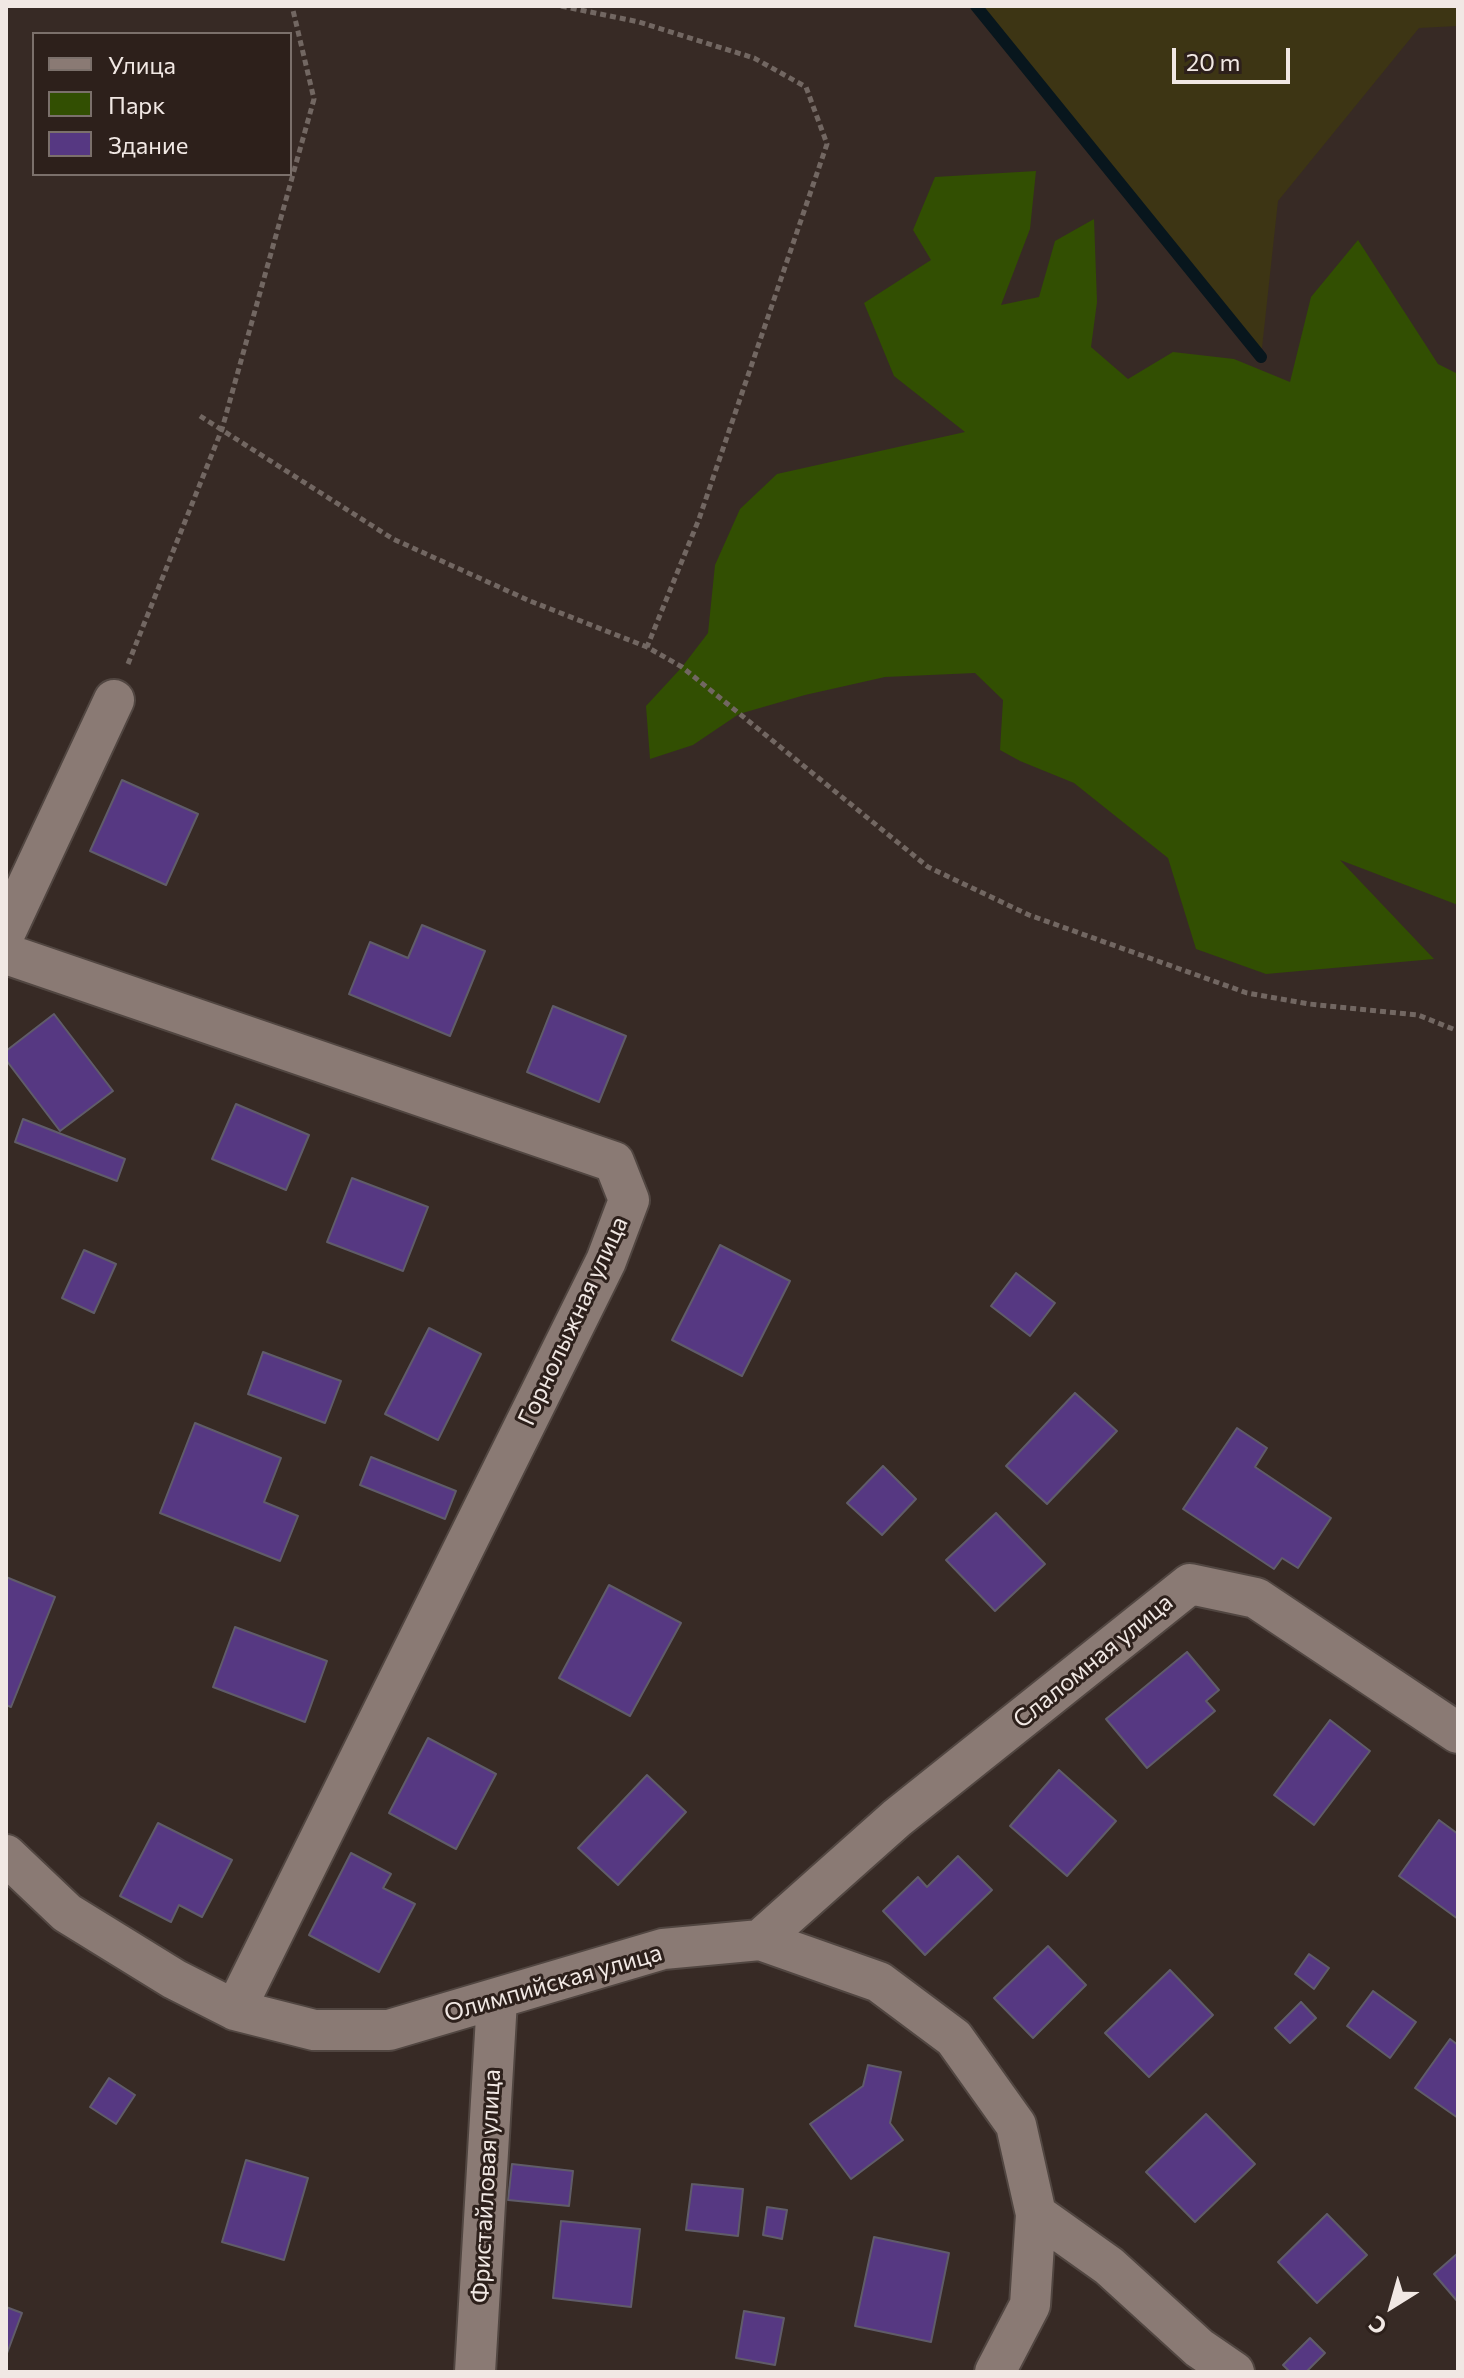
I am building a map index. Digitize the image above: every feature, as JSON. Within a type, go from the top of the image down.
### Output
[{"type":"street","points":[[6,931],[114,700]]},
{"type":"street","name":"Горнолыжная улица","points":[[6,954],[614,1162],[629,1200],[606,1261],[235,2010]]},
{"type":"street","name":"Слаломная улица","points":[[760,1940],[897,1818],[1190,1584],[1256,1598],[1458,1733]]},
{"type":"street","name":"Олимпийская улица","points":[[6,1855],[67,1913],[174,1979],[235,2010],[314,2030],[389,2030],[663,1949],[760,1940],[879,1982],[954,2038],[1016,2125],[1036,2214],[1030,2305],[995,2372]]},
{"type":"street","name":"Фристайловая улица","points":[[475,2372],[497,2000]]},
{"type":"street","points":[[1036,2214],[1109,2266],[1199,2348],[1234,2372]]},
{"type":"path","points":[[114,700],[222,429],[314,99],[292,6]]},
{"type":"path","points":[[561,6],[639,22],[754,58],[806,87],[827,144],[699,519],[647,647]]},
{"type":"path","points":[[200,416],[393,539],[530,601],[647,647],[682,667],[928,867],[1029,915],[1247,993],[1309,1004],[1418,1015],[1458,1031]]},
{"type":"green space","points":[[1036,171],[1030,229],[1001,305],[1039,297],[1055,241],[1094,219],[1097,302],[1091,347],[1128,379],[1173,352],[1234,359],[1290,382],[1311,297],[1358,240],[1438,364],[1458,374],[1458,905],[1340,860],[1434,959],[1266,974],[1196,949],[1168,858],[1074,783],[1000,750],[1003,700],[975,673],[885,677],[805,695],[739,714],[693,745],[650,759],[646,706],[708,633],[715,565],[740,509],[777,474],[965,432],[894,376],[864,303],[931,260],[913,230],[935,177]]},
{"type":"sand","points":[[976,6],[1458,6],[1458,26],[1419,28],[1278,201],[1261,357]]},
{"type":"building","points":[[122,780],[198,814],[166,885],[90,851]]},
{"type":"building","points":[[422,925],[485,951],[450,1036],[349,994],[370,942],[408,958]]},
{"type":"building","points":[[553,1006],[626,1036],[599,1102],[527,1072]]},
{"type":"building","points":[[54,1014],[113,1091],[60,1131],[6,1060],[6,1051]]},
{"type":"building","points":[[236,1104],[309,1135],[286,1190],[212,1159]]},
{"type":"building","points":[[23,1119],[125,1159],[117,1181],[15,1142]]},
{"type":"building","points":[[352,1178],[428,1207],[403,1271],[327,1242]]},
{"type":"building","points":[[720,1245],[790,1281],[742,1376],[672,1340]]},
{"type":"building","points":[[84,1250],[116,1264],[94,1313],[62,1298]]},
{"type":"building","points":[[1016,1273],[1055,1303],[1030,1336],[991,1306]]},
{"type":"building","points":[[429,1328],[481,1354],[438,1440],[385,1414]]},
{"type":"building","points":[[263,1352],[341,1381],[325,1423],[248,1394]]},
{"type":"building","points":[[1075,1393],[1117,1431],[1047,1504],[1006,1466]]},
{"type":"building","points":[[195,1423],[281,1458],[264,1502],[298,1516],[280,1561],[160,1513]]},
{"type":"building","points":[[1237,1428],[1267,1448],[1255,1467],[1331,1518],[1298,1568],[1282,1558],[1274,1569],[1183,1509]]},
{"type":"building","points":[[371,1457],[456,1491],[445,1519],[360,1485]]},
{"type":"building","points":[[883,1466],[916,1499],[882,1535],[847,1503]]},
{"type":"building","points":[[996,1513],[1045,1564],[995,1611],[946,1560]]},
{"type":"building","points":[[6,1577],[55,1597],[11,1707],[6,1705]]},
{"type":"building","points":[[609,1585],[681,1623],[630,1716],[559,1678]]},
{"type":"building","points":[[235,1627],[327,1661],[305,1722],[213,1687]]},
{"type":"building","points":[[1187,1652],[1219,1690],[1206,1701],[1215,1711],[1147,1768],[1106,1719]]},
{"type":"building","points":[[1330,1720],[1370,1751],[1314,1825],[1274,1795]]},
{"type":"building","points":[[428,1738],[496,1774],[456,1849],[389,1813]]},
{"type":"building","points":[[1059,1770],[1116,1821],[1067,1876],[1010,1826]]},
{"type":"building","points":[[647,1775],[686,1812],[618,1885],[578,1848]]},
{"type":"building","points":[[1439,1820],[1458,1834],[1458,1919],[1399,1876]]},
{"type":"building","points":[[158,1823],[232,1860],[202,1917],[179,1905],[171,1922],[120,1896]]},
{"type":"building","points":[[351,1853],[391,1874],[383,1888],[415,1904],[379,1972],[309,1935]]},
{"type":"building","points":[[958,1856],[992,1890],[925,1955],[883,1911],[918,1877],[927,1887]]},
{"type":"building","points":[[1048,1946],[1086,1985],[1033,2038],[994,1998]]},
{"type":"building","points":[[1309,1954],[1329,1968],[1314,1989],[1295,1974]]},
{"type":"building","points":[[1170,1970],[1213,2015],[1149,2077],[1105,2033]]},
{"type":"building","points":[[1373,1991],[1416,2022],[1390,2058],[1347,2026]]},
{"type":"building","points":[[1301,2002],[1316,2018],[1290,2043],[1275,2028]]},
{"type":"building","points":[[1450,2039],[1458,2045],[1458,2118],[1415,2088]]},
{"type":"building","points":[[868,2065],[901,2072],[890,2123],[903,2140],[851,2179],[810,2124],[863,2086]]},
{"type":"building","points":[[109,2078],[135,2095],[116,2124],[90,2107]]},
{"type":"building","points":[[1206,2114],[1255,2164],[1195,2222],[1146,2172]]},
{"type":"building","points":[[246,2160],[308,2178],[284,2260],[222,2242]]},
{"type":"building","points":[[512,2164],[573,2171],[569,2206],[508,2200]]},
{"type":"building","points":[[692,2184],[743,2189],[738,2236],[686,2230]]},
{"type":"building","points":[[767,2207],[787,2210],[782,2239],[763,2235]]},
{"type":"building","points":[[1327,2214],[1367,2255],[1317,2303],[1278,2262]]},
{"type":"building","points":[[561,2221],[640,2229],[631,2307],[553,2298]]},
{"type":"building","points":[[874,2237],[949,2253],[931,2342],[855,2326]]},
{"type":"building","points":[[1458,2253],[1458,2302],[1434,2274]]},
{"type":"building","points":[[6,2307],[22,2313],[6,2356]]},
{"type":"building","points":[[744,2311],[784,2318],[775,2365],[736,2358]]},
{"type":"building","points":[[1310,2338],[1325,2353],[1306,2372],[1290,2372],[1283,2365]]},
{"type":"waterway","points":[[976,6],[1261,357]]}]
